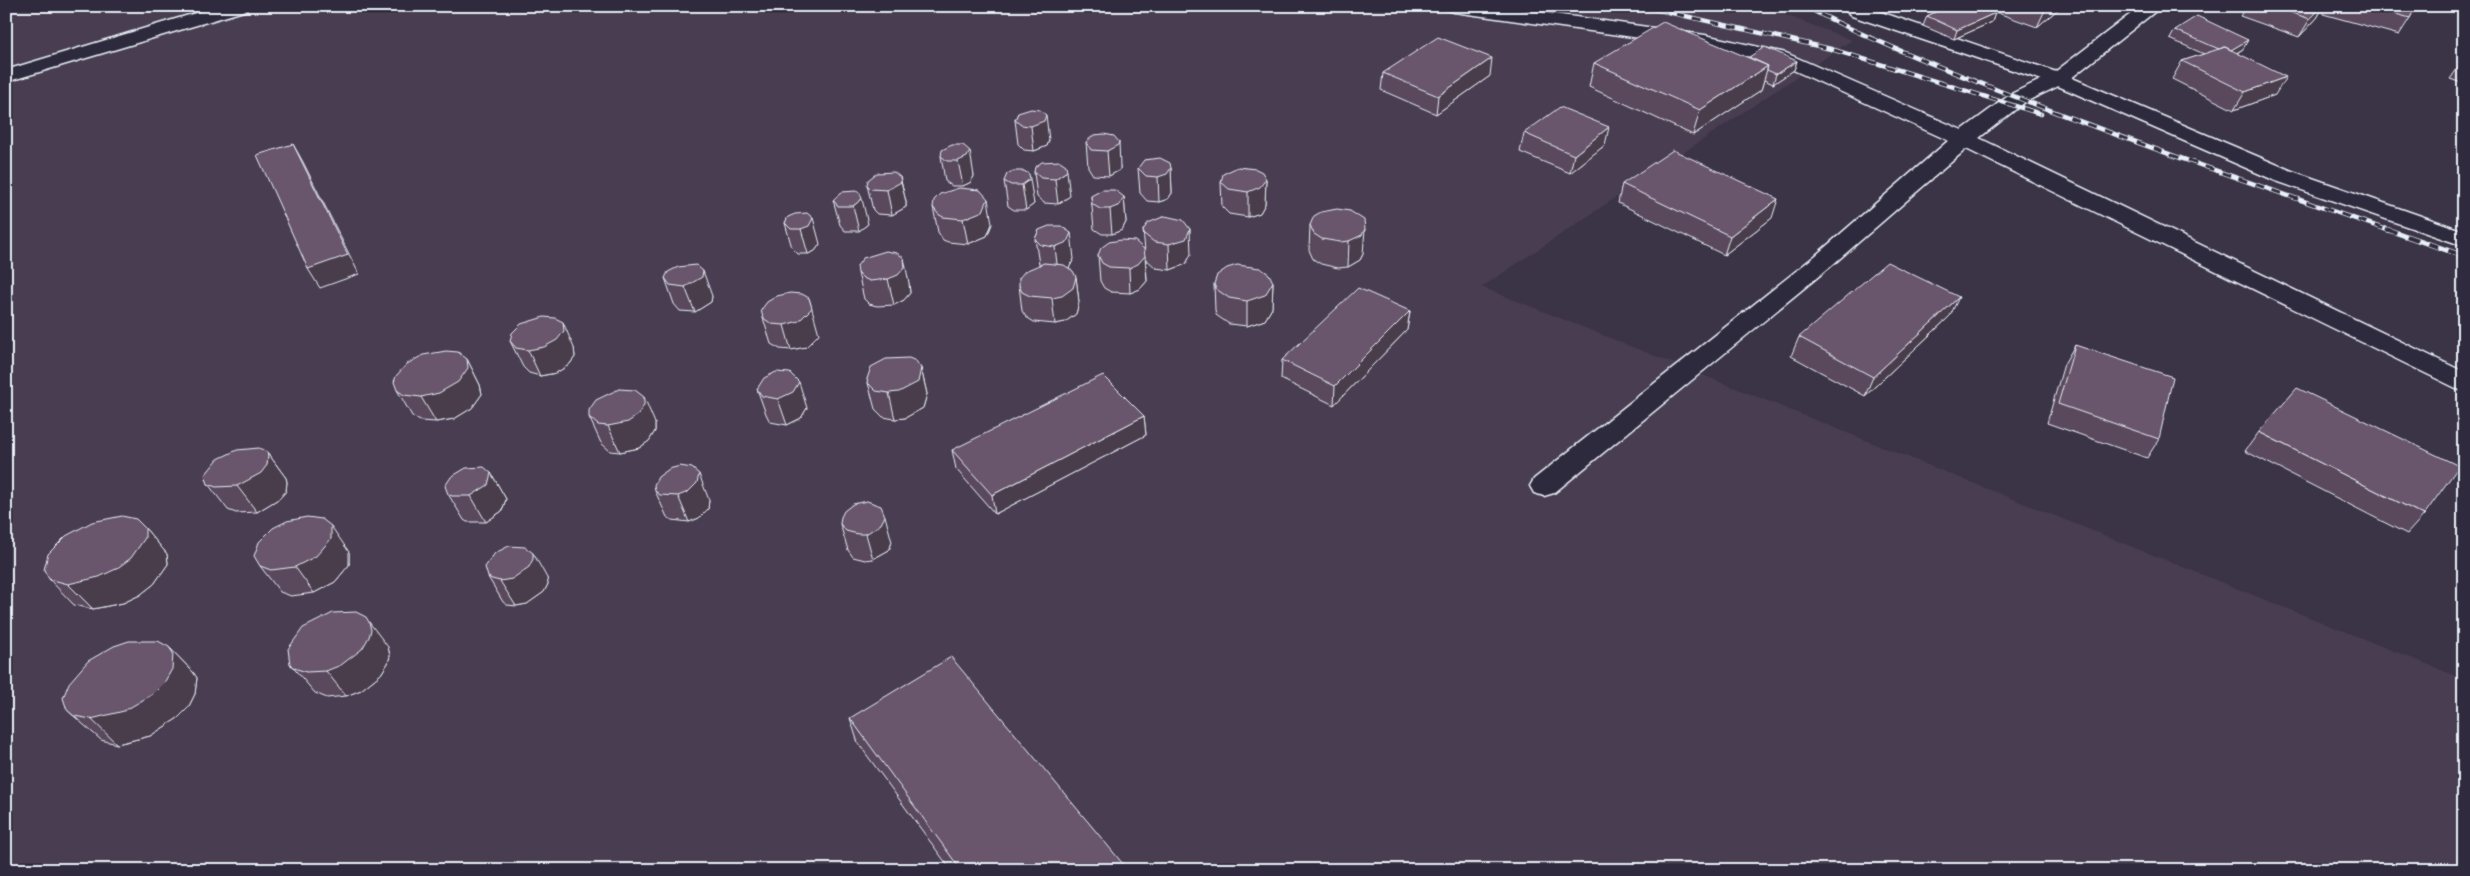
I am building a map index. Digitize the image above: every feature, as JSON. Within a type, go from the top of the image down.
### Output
[{"type":"street","points":[[6,76],[240,6]]},
{"type":"street","points":[[1454,6],[1660,34],[1786,59],[1964,139],[2464,383]]},
{"type":"street","points":[[1849,6],[1859,12],[2058,79],[2284,176],[2464,238]]},
{"type":"street","points":[[1544,486],[1823,261],[1964,139],[2018,98],[2058,79],[2153,6]]},
{"type":"shaded area","points":[[6,6],[1761,6],[1852,40],[1482,287],[2464,679],[2464,870],[6,870]]},
{"type":"building","points":[[1948,6],[1980,6],[1995,13],[1957,30],[1927,16]]},
{"type":"building","points":[[2035,6],[2049,6],[2045,10]]},
{"type":"building","points":[[2271,6],[2322,6],[2310,19]]},
{"type":"building","points":[[2368,6],[2416,6],[2410,18]]},
{"type":"building","points":[[2197,16],[2248,40],[2231,50],[2225,47],[2219,49],[2175,30]]},
{"type":"building","points":[[1663,22],[1768,66],[1700,110],[1594,63]]},
{"type":"building","points":[[1438,37],[1492,58],[1438,96],[1383,73]]},
{"type":"building","points":[[1765,47],[1797,61],[1776,74],[1767,70],[1768,66],[1749,57]]},
{"type":"building","points":[[2225,47],[2286,77],[2245,92],[2182,61]]},
{"type":"building","points":[[2464,64],[2464,72],[2457,69]]},
{"type":"building","points":[[1560,107],[1609,127],[1574,155],[1524,133]]},
{"type":"building","points":[[1031,109],[1040,110],[1046,115],[1044,121],[1031,126],[1021,125],[1015,120],[1018,113]]},
{"type":"building","points":[[1094,135],[1114,136],[1119,142],[1118,145],[1107,151],[1091,150],[1086,142]]},
{"type":"building","points":[[293,144],[348,255],[308,269],[257,155]]},
{"type":"building","points":[[952,145],[963,145],[970,151],[967,157],[958,161],[947,161],[941,156],[942,150]]},
{"type":"building","points":[[1673,150],[1778,199],[1730,236],[1622,184]]},
{"type":"building","points":[[1160,158],[1170,163],[1171,168],[1167,174],[1158,177],[1146,176],[1138,168],[1144,160]]},
{"type":"building","points":[[1060,161],[1066,165],[1067,171],[1055,179],[1041,178],[1034,172],[1035,167],[1042,162]]},
{"type":"building","points":[[1238,167],[1256,169],[1262,172],[1266,179],[1260,187],[1248,192],[1229,189],[1221,182],[1223,174]]},
{"type":"building","points":[[1013,171],[1024,171],[1029,174],[1030,179],[1022,185],[1011,185],[1004,181],[1007,174]]},
{"type":"building","points":[[894,172],[900,177],[901,182],[887,190],[871,189],[867,185],[868,180],[877,173]]},
{"type":"building","points":[[959,188],[980,190],[988,199],[983,211],[963,219],[943,217],[938,214],[933,207],[934,200],[940,194]]},
{"type":"building","points":[[1102,190],[1115,190],[1124,197],[1120,205],[1110,209],[1100,209],[1092,204],[1091,196]]},
{"type":"building","points":[[856,191],[860,193],[862,199],[853,206],[838,206],[833,200],[842,192]]},
{"type":"building","points":[[1337,209],[1350,211],[1364,220],[1365,229],[1362,235],[1349,241],[1340,242],[1322,239],[1314,234],[1310,225],[1314,216],[1321,212]]},
{"type":"building","points":[[807,213],[813,218],[809,226],[801,229],[791,229],[785,223],[788,217]]},
{"type":"building","points":[[1165,216],[1183,220],[1190,229],[1186,239],[1169,244],[1154,242],[1144,234],[1143,230],[1148,223]]},
{"type":"building","points":[[1049,226],[1061,226],[1071,233],[1067,242],[1055,247],[1041,245],[1035,239],[1039,230]]},
{"type":"building","points":[[1121,240],[1135,241],[1144,249],[1145,256],[1138,264],[1129,268],[1109,267],[1102,263],[1098,255],[1101,248],[1109,242]]},
{"type":"building","points":[[886,251],[897,253],[904,258],[905,267],[898,275],[888,279],[870,281],[858,273],[857,266],[863,258]]},
{"type":"building","points":[[1887,262],[1959,297],[1873,377],[1799,337]]},
{"type":"building","points":[[1044,263],[1064,265],[1073,271],[1076,277],[1073,288],[1062,296],[1052,298],[1030,296],[1022,292],[1019,278],[1025,271]]},
{"type":"building","points":[[696,265],[703,271],[702,277],[685,287],[670,285],[665,278],[668,272],[678,267]]},
{"type":"building","points":[[1237,265],[1260,268],[1269,274],[1273,282],[1265,295],[1247,301],[1229,298],[1216,289],[1214,284],[1217,275],[1227,268]]},
{"type":"building","points":[[1358,288],[1410,311],[1335,386],[1282,360]]},
{"type":"building","points":[[790,293],[802,294],[809,298],[812,308],[799,321],[784,325],[772,324],[763,318],[761,310],[767,302],[777,296]]},
{"type":"building","points":[[544,317],[555,318],[563,322],[564,331],[557,340],[544,347],[528,350],[516,348],[510,341],[512,333],[521,324]]},
{"type":"building","points":[[2075,345],[2173,377],[2159,439],[2058,404]]},
{"type":"building","points":[[446,351],[458,352],[467,359],[468,368],[458,382],[439,393],[421,397],[404,395],[397,390],[394,382],[396,376],[407,364],[423,355]]},
{"type":"building","points":[[909,358],[916,361],[921,368],[918,382],[899,392],[889,393],[876,391],[868,383],[867,379],[871,367],[886,359]]},
{"type":"building","points":[[776,372],[790,373],[799,382],[793,392],[778,399],[762,396],[757,389],[764,378]]},
{"type":"building","points":[[1103,375],[1144,416],[992,495],[952,450]]},
{"type":"building","points":[[2297,388],[2459,466],[2424,515],[2259,432]]},
{"type":"building","points":[[619,389],[635,390],[644,397],[644,405],[638,415],[628,422],[608,426],[598,425],[589,417],[589,410],[596,400]]},
{"type":"building","points":[[259,448],[267,452],[268,456],[267,465],[261,473],[237,486],[216,487],[208,484],[205,475],[218,459],[237,450]]},
{"type":"building","points":[[680,466],[692,468],[699,474],[697,483],[688,492],[678,496],[660,495],[655,491],[654,485],[658,477],[669,469]]},
{"type":"building","points":[[484,467],[491,473],[488,485],[471,496],[452,496],[448,494],[445,486],[451,477],[466,468]]},
{"type":"building","points":[[867,501],[881,506],[885,516],[881,524],[866,534],[846,531],[840,524],[844,511],[853,504]]},
{"type":"building","points":[[122,516],[136,519],[145,528],[145,538],[131,558],[116,569],[99,577],[68,584],[49,579],[44,570],[48,554],[66,536],[92,522]]},
{"type":"building","points":[[307,517],[322,519],[331,526],[331,539],[316,556],[295,567],[271,570],[260,566],[254,556],[259,542],[273,528],[287,521]]},
{"type":"building","points":[[509,546],[525,547],[533,553],[533,559],[529,567],[512,579],[500,581],[488,577],[485,567],[495,553]]},
{"type":"building","points":[[356,612],[366,617],[371,630],[362,649],[341,665],[326,671],[306,672],[294,668],[290,664],[288,649],[303,628],[333,613]]},
{"type":"building","points":[[129,641],[158,641],[169,647],[173,653],[172,669],[164,683],[153,694],[124,711],[91,719],[74,716],[67,710],[63,698],[69,683],[88,661],[114,646]]},
{"type":"building","points":[[951,657],[1128,870],[961,870],[850,718]]},
{"type":"railway","points":[[1641,6],[1831,49],[2041,114]]},
{"type":"railway","points":[[1804,6],[1898,50],[2044,108],[2191,162],[2390,231]]},
{"type":"railway","points":[[2386,229],[2464,256]]}]
